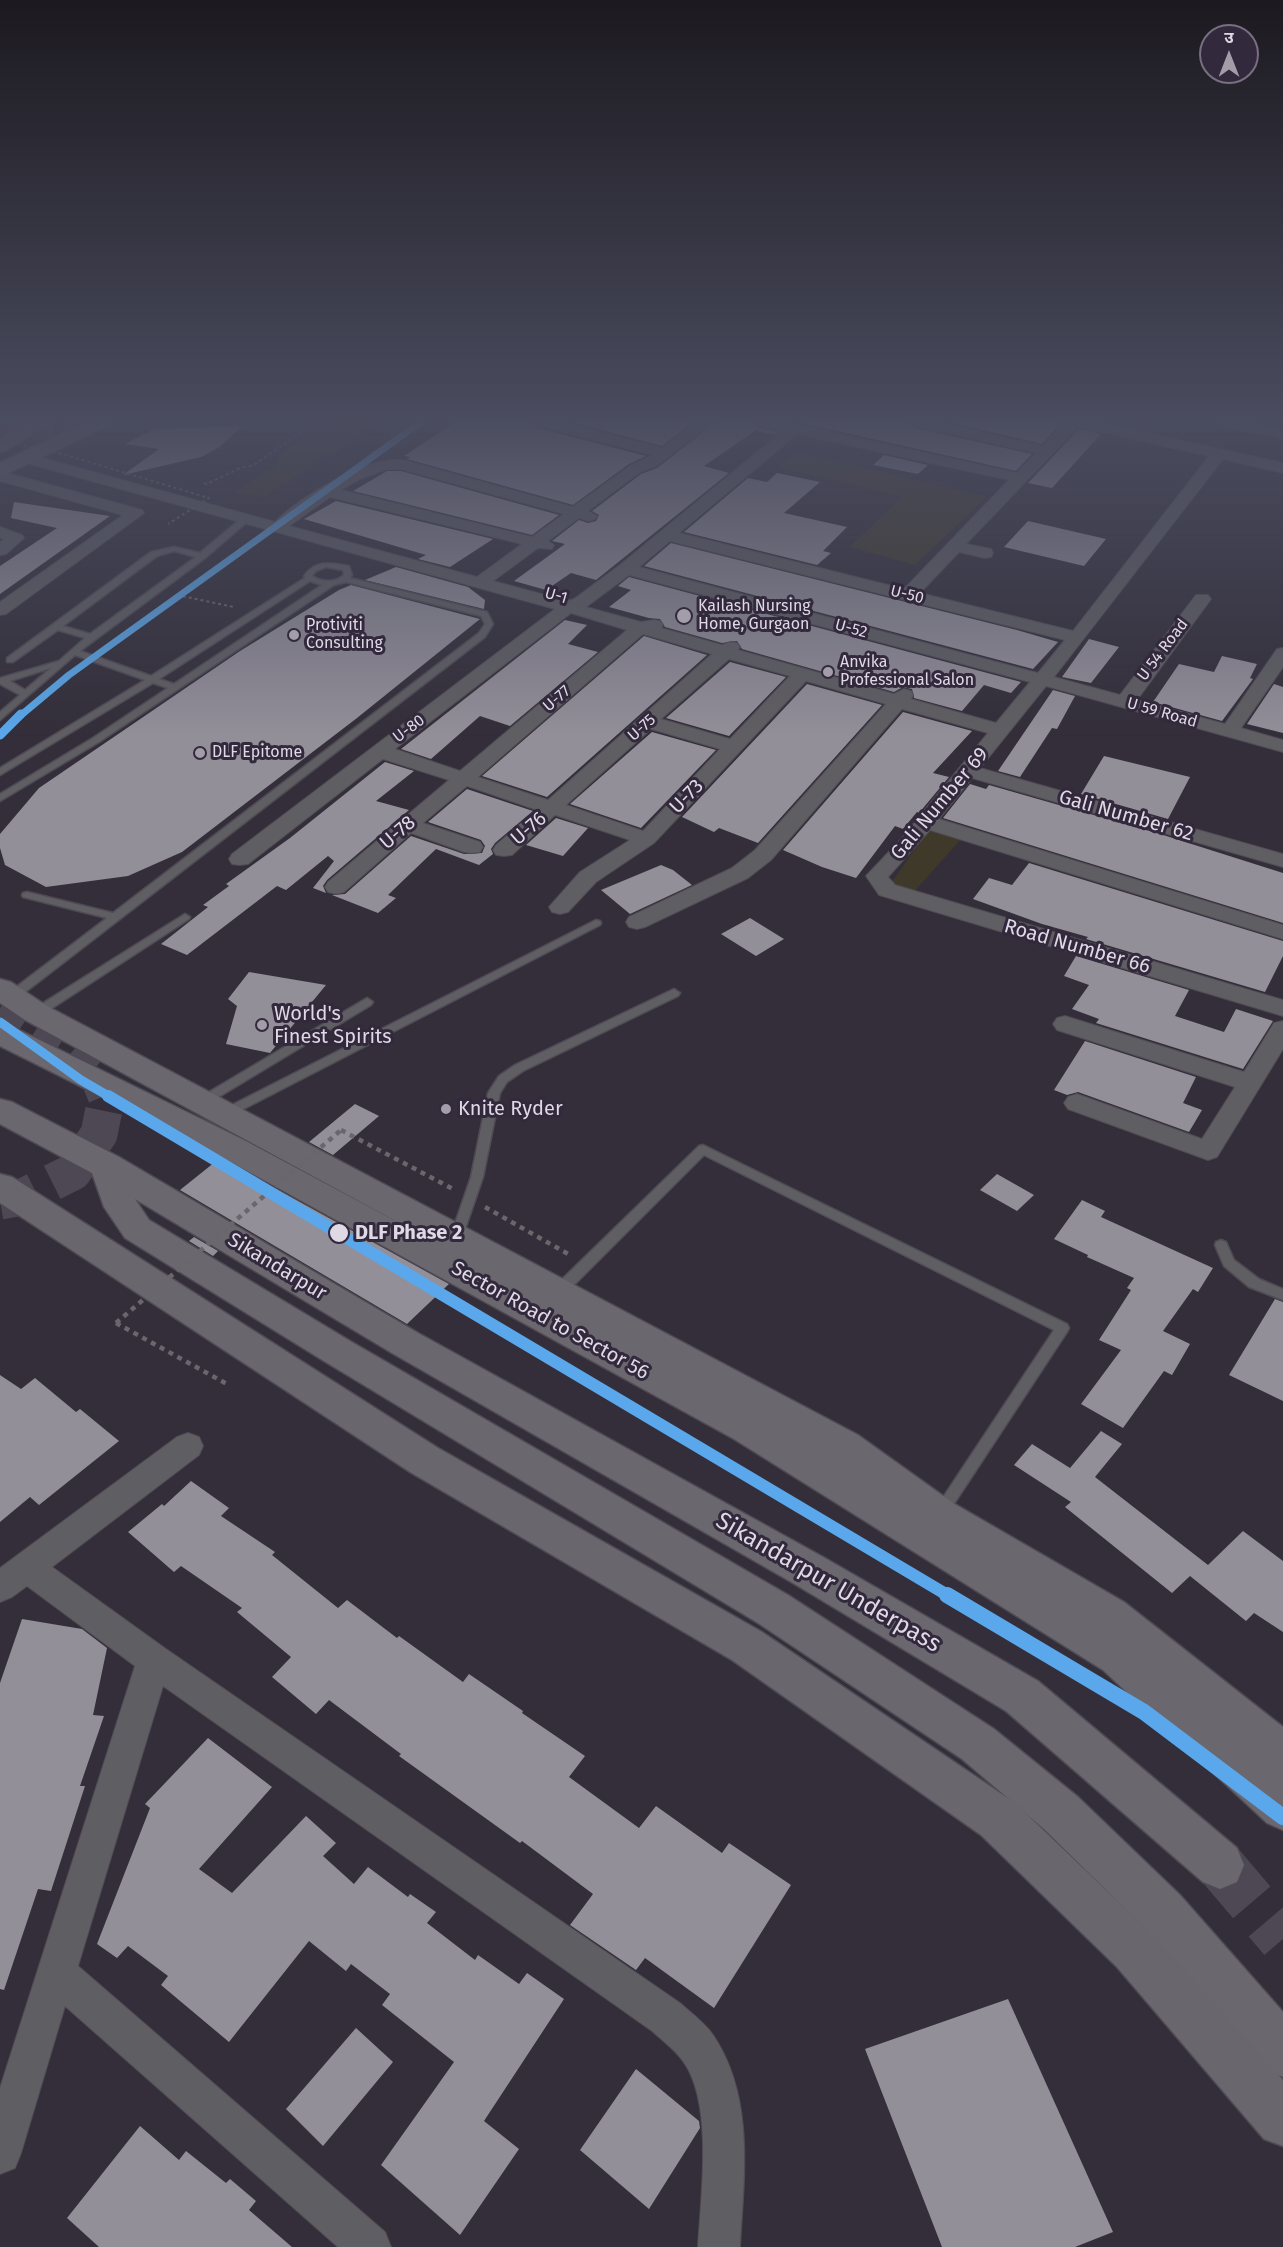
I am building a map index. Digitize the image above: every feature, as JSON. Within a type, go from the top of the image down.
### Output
[{"type":"main road","points":[[0,1186],[424,1460],[747,1646],[998,1819],[1134,1950],[1283,2120]]},
{"type":"street","points":[[0,610],[117,527]]},
{"type":"street","points":[[272,527],[493,582],[566,527]]},
{"type":"street","name":"U-1","points":[[296,527],[1004,728]]},
{"type":"street","points":[[470,527],[543,545]]},
{"type":"street","name":"U-80","points":[[240,859],[380,751],[626,569],[677,527]]},
{"type":"street","points":[[907,596],[973,527]]},
{"type":"street","name":"Gali Number 69","points":[[878,876],[1004,728],[1162,527]]},
{"type":"street","points":[[0,532],[16,538],[0,550]]},
{"type":"street","name":"U-50","points":[[667,535],[1077,637]]},
{"type":"street","points":[[955,546],[985,553]]},
{"type":"street","name":"U-52","points":[[626,569],[1041,679]]},
{"type":"street","name":"U 54 Road","points":[[1125,702],[1202,599]]},
{"type":"street","name":"U-77","points":[[461,779],[648,626]]},
{"type":"street","name":"U-1","points":[[728,650],[802,674],[901,698]]},
{"type":"street","name":"U-75","points":[[553,808],[728,650]]},
{"type":"street","points":[[1230,731],[1283,653]]},
{"type":"street","name":"U-73","points":[[560,907],[588,877],[647,839],[802,674]]},
{"type":"street","name":"U 59 Road","points":[[1041,679],[1283,746]]},
{"type":"street","points":[[638,922],[740,873],[763,855],[901,698]]},
{"type":"street","points":[[649,722],[734,747]]},
{"type":"street","points":[[380,751],[647,839]]},
{"type":"street","name":"Gali Number 62","points":[[968,771],[1283,861]]},
{"type":"street","name":"U-78","points":[[336,887],[461,779]]},
{"type":"street","name":"U-76","points":[[504,850],[553,808]]},
{"type":"street","points":[[926,822],[1283,932]]},
{"type":"street","points":[[407,825],[472,847]]},
{"type":"street","name":"Road Number 66","points":[[878,876],[881,884],[887,890],[1283,1008]]},
{"type":"street","points":[[16,1000],[215,1107],[452,1246],[557,1293],[844,1447],[939,1515],[1109,1616],[1283,1755]]},
{"type":"street","points":[[1065,1024],[1250,1083]]},
{"type":"street","points":[[1077,1104],[1208,1151],[1283,1029]]},
{"type":"street","name":"Sector Road to Sector 56","points":[[0,1033],[232,1148],[452,1246],[748,1428]]},
{"type":"street","points":[[0,1110],[107,1166],[121,1208],[137,1229],[337,1351],[772,1608],[978,1744],[1060,1813],[1163,1912],[1283,2051]]},
{"type":"street","name":"Sikandarpur","points":[[107,1166],[405,1343]]},
{"type":"street","name":"Sikandarpur Underpass","points":[[405,1343],[808,1570],[1022,1696],[1220,1865]]},
{"type":"street","points":[[748,1428],[939,1515]]},
{"type":"street","points":[[748,1428],[1118,1656],[1283,1807]]},
{"type":"street","points":[[188,1446],[13,1577],[154,1660],[666,2017],[699,2049],[717,2088],[724,2140],[719,2247]]},
{"type":"street","points":[[0,2153],[58,1974],[154,1660]]},
{"type":"street","points":[[58,1974],[370,2247]]},
{"type":"lane","points":[[0,716],[91,637],[202,556],[237,527]]},
{"type":"lane","points":[[10,660],[154,554],[174,549],[202,556]]},
{"type":"lane","points":[[331,583],[316,582],[310,578],[309,572],[313,569],[334,565],[346,568],[348,575],[345,579]]},
{"type":"lane","points":[[0,772],[151,680],[310,578]]},
{"type":"lane","points":[[0,798],[96,740],[331,583],[345,579],[484,615],[489,624],[482,635],[116,917],[16,1000]]},
{"type":"lane","points":[[57,627],[91,637]]},
{"type":"lane","points":[[74,652],[174,687]]},
{"type":"lane","points":[[1,680],[61,662]]},
{"type":"lane","points":[[1,680],[25,694]]},
{"type":"lane","points":[[27,895],[116,917]]},
{"type":"lane","points":[[16,1000],[185,917]]},
{"type":"lane","points":[[215,1107],[596,923]]},
{"type":"lane","points":[[452,1246],[477,1177],[494,1093],[503,1079],[530,1063],[674,993]]},
{"type":"lane","points":[[215,1107],[367,1002]]},
{"type":"lane","points":[[557,1293],[703,1149],[1062,1328],[939,1515]]},
{"type":"lane","points":[[1221,1245],[1229,1263],[1254,1283],[1283,1295]]},
{"type":"path","points":[[155,591],[257,612]]},
{"type":"path","points":[[227,1384],[116,1323],[341,1130],[470,1198],[586,1264]]},
{"type":"shaded area","points":[[871,527],[955,527],[915,565],[850,547]]},
{"type":"shaded area","points":[[930,828],[963,837],[911,895],[887,889]]},
{"type":"building","points":[[52,527],[95,527],[0,594],[0,566],[57,528]]},
{"type":"building","points":[[331,527],[443,527],[493,539],[450,567],[418,559],[426,555]]},
{"type":"building","points":[[499,527],[543,527],[532,535]]},
{"type":"building","points":[[570,527],[662,527],[596,580],[571,573],[546,590],[514,581],[565,544],[552,541]]},
{"type":"building","points":[[690,527],[847,527],[823,551],[831,553],[817,565],[684,532]]},
{"type":"building","points":[[1023,527],[1053,527],[1106,539],[1084,566],[1004,547]]},
{"type":"building","points":[[671,543],[1058,642],[1033,669],[644,566]]},
{"type":"building","points":[[396,567],[468,587],[485,600],[484,609],[365,580]]},
{"type":"building","points":[[629,577],[1021,682],[1011,693],[984,685],[962,711],[914,698],[912,689],[903,687],[894,692],[742,649],[737,641],[722,643],[665,627],[660,619],[609,607],[631,590],[618,586]]},
{"type":"building","name":"DLF Epitome","points":[[351,585],[480,619],[357,718],[182,852],[128,876],[46,887],[5,865],[0,848],[0,834],[39,788],[240,651],[339,590]]},
{"type":"building","points":[[565,620],[587,625],[568,644],[598,652],[510,726],[480,716],[431,759],[401,749]]},
{"type":"building","points":[[644,636],[707,655],[547,797],[482,776]]},
{"type":"building","points":[[1089,639],[1119,647],[1091,683],[1062,677]]},
{"type":"building","points":[[1222,656],[1257,664],[1250,678],[1253,679],[1222,721],[1153,702],[1179,664],[1214,672]]},
{"type":"building","points":[[730,662],[786,677],[729,736],[666,718]]},
{"type":"building","points":[[807,684],[882,705],[758,843],[719,828],[714,832],[682,817]]},
{"type":"building","points":[[1274,684],[1283,687],[1283,733],[1247,724]]},
{"type":"building","points":[[1053,690],[1075,696],[1057,729],[1052,728],[1020,777],[998,771]]},
{"type":"building","points":[[903,712],[972,731],[933,773],[949,777],[919,813],[917,812],[903,829],[895,826],[856,878],[822,867],[783,850]]},
{"type":"building","points":[[652,732],[716,750],[641,828],[570,804]]},
{"type":"building","points":[[1104,756],[1190,777],[1168,819],[1081,794]]},
{"type":"building","points":[[385,762],[414,771],[376,801],[409,810],[327,880],[323,886],[326,893],[313,888],[334,861],[328,856],[286,890],[277,886],[187,955],[161,944],[208,907],[203,905],[229,886],[226,884],[290,838]]},
{"type":"building","points":[[970,784],[986,789],[989,785],[1160,834],[1283,873],[1283,923],[943,818]]},
{"type":"building","points":[[467,789],[533,811],[495,843],[491,849],[493,854],[479,865],[436,849],[388,895],[396,898],[378,913],[332,895],[345,894],[411,836],[464,854],[482,853],[485,846],[481,840],[428,822]]},
{"type":"building","points":[[556,818],[588,828],[563,856],[526,845]]},
{"type":"building","points":[[1029,863],[1283,941],[1283,956],[1265,992],[1086,939],[1088,937],[1042,924],[973,899],[989,878],[1012,885]]},
{"type":"building","points":[[661,865],[673,870],[692,885],[630,914],[601,890]]},
{"type":"building","points":[[750,918],[784,939],[756,956],[721,934]]},
{"type":"building","points":[[1076,956],[1189,990],[1175,1016],[1224,1032],[1236,1009],[1273,1021],[1243,1069],[1096,1023],[1099,1019],[1072,1009],[1089,985],[1064,976]]},
{"type":"building","name":"World's Finest Spirits","points":[[249,972],[326,985],[270,1053],[226,1044],[237,1006],[228,999]]},
{"type":"building","points":[[1085,1041],[1196,1077],[1183,1103],[1202,1110],[1189,1132],[1078,1092],[1067,1095],[1054,1090]]},
{"type":"building","points":[[355,1104],[379,1116],[333,1155],[309,1142]]},
{"type":"building","points":[[220,1158],[449,1284],[407,1324],[180,1190]]},
{"type":"building","points":[[997,1174],[1034,1195],[1017,1211],[980,1190]]},
{"type":"building","points":[[1082,1200],[1105,1211],[1101,1217],[1213,1268],[1198,1292],[1193,1289],[1163,1331],[1190,1344],[1172,1375],[1164,1371],[1123,1428],[1081,1404],[1121,1350],[1099,1340],[1131,1290],[1127,1288],[1134,1278],[1054,1239]]},
{"type":"building","points":[[194,1237],[218,1251],[213,1256],[189,1241]]},
{"type":"building","points":[[1275,1299],[1283,1302],[1283,1401],[1229,1375]]},
{"type":"building","points":[[0,1375],[21,1389],[35,1378],[76,1412],[80,1409],[119,1441],[39,1505],[30,1497],[0,1522]]},
{"type":"building","points":[[1101,1431],[1122,1444],[1095,1477],[1208,1565],[1243,1531],[1283,1561],[1283,1632],[1254,1613],[1246,1621],[1190,1576],[1172,1593],[1065,1507],[1071,1502],[1014,1465],[1032,1444],[1070,1468]]},
{"type":"building","points":[[191,1481],[229,1508],[221,1516],[275,1552],[272,1555],[338,1608],[347,1600],[397,1638],[399,1636],[463,1682],[469,1674],[585,1756],[569,1777],[639,1828],[656,1806],[722,1853],[729,1843],[791,1885],[714,2008],[645,1958],[636,1970],[570,1925],[593,1894],[522,1841],[520,1843],[399,1756],[401,1754],[329,1700],[316,1714],[272,1677],[291,1657],[237,1612],[242,1608],[181,1566],[174,1572],[128,1532],[162,1504],[164,1506]]},
{"type":"building","points":[[22,1619],[82,1629],[107,1648],[93,1715],[104,1716],[80,1786],[85,1786],[51,1891],[38,1889],[4,1990],[0,1989],[0,1683]]},
{"type":"building","points":[[208,1738],[272,1787],[199,1869],[232,1893],[306,1816],[336,1843],[323,1856],[354,1884],[368,1867],[408,1897],[410,1894],[436,1912],[427,1923],[475,1960],[478,1955],[519,1984],[527,1973],[564,1999],[484,2121],[519,2149],[460,2235],[381,2165],[454,2062],[382,2005],[390,1994],[351,1964],[346,1971],[309,1941],[229,2042],[161,1985],[168,1976],[128,1946],[117,1958],[97,1944],[150,1808],[145,1804]]},
{"type":"building","points":[[1008,1999],[1113,2232],[1075,2247],[942,2247],[865,2049]]},
{"type":"building","points":[[356,2028],[393,2062],[323,2146],[286,2109]]},
{"type":"building","points":[[636,2069],[699,2121],[700,2128],[649,2209],[580,2150]]},
{"type":"building","points":[[140,2126],[179,2160],[186,2151],[226,2183],[230,2179],[256,2201],[249,2210],[292,2247],[99,2247],[67,2218]]},
{"type":"tunnel","points":[[0,1008],[61,1046],[92,1073],[102,1097]]},
{"type":"tunnel","points":[[0,1201],[23,1197],[73,1172],[99,1134],[105,1104],[102,1096]]},
{"type":"tunnel","points":[[1220,1865],[1283,1939]]},
{"type":"transit line","points":[[0,735],[19,716],[69,675],[275,527]]},
{"type":"transit line","points":[[0,1022],[81,1080],[1144,1712],[1283,1817]]},
{"type":"place","name":"Kailash Nursing Home, Gurgaon","points":[[684,616]]},
{"type":"place","name":"Protiviti Consulting","points":[[294,635]]},
{"type":"place","name":"Anvika Professional Salon","points":[[828,672]]},
{"type":"place","name":"DLF Epitome","points":[[200,753]]},
{"type":"place","name":"World's Finest Spirits","points":[[262,1025]]},
{"type":"place","name":"Knite Ryder","points":[[446,1109]]},
{"type":"place","name":"DLF Phase 2","points":[[339,1233]]}]
